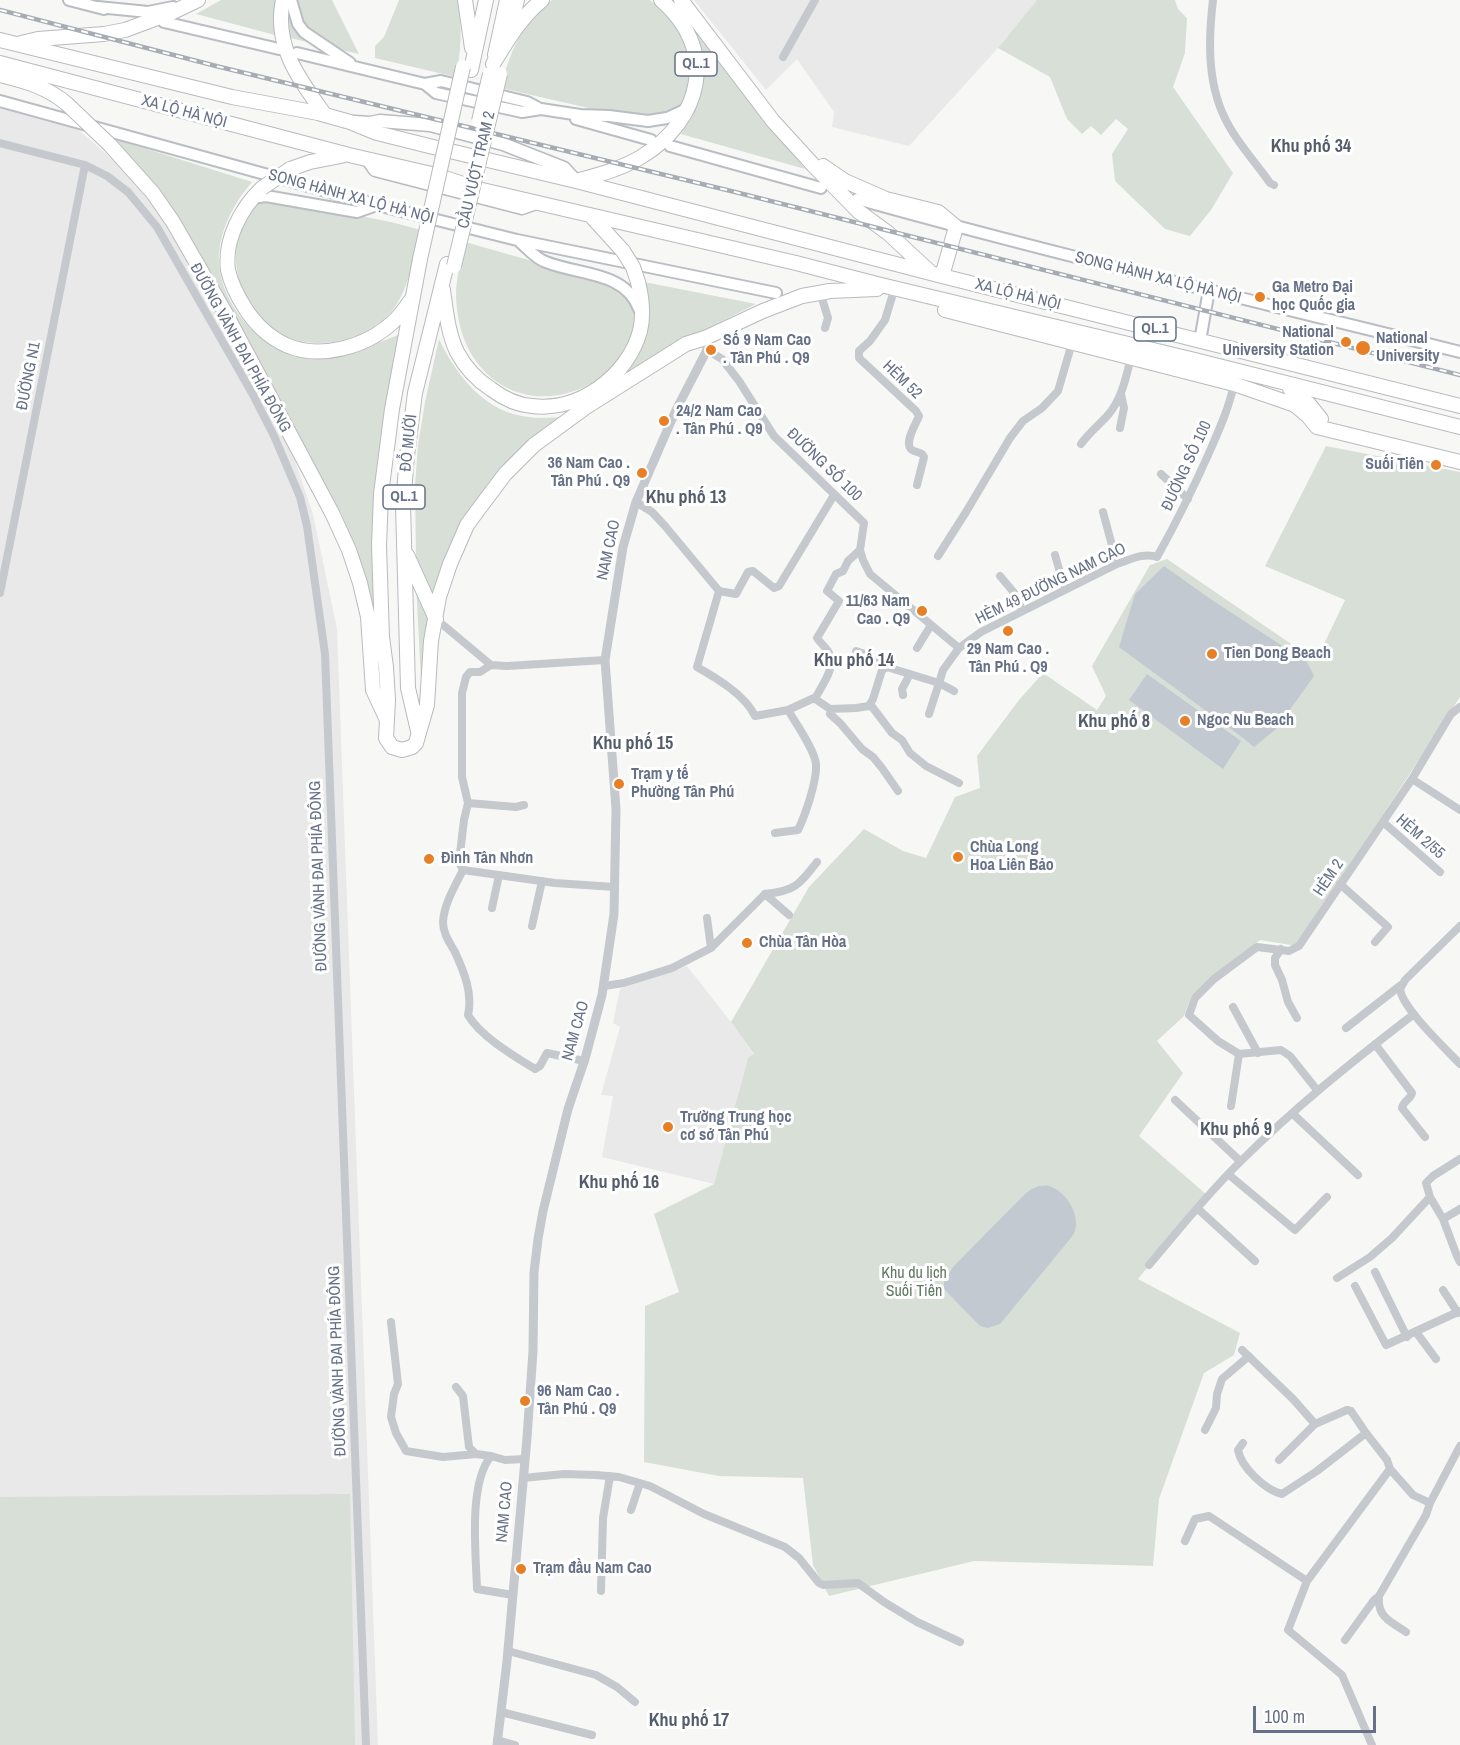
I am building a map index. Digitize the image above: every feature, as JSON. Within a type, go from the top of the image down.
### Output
[{"type":"highway","points":[[17,44],[38,39],[104,34],[125,30],[178,16],[210,0]]},
{"type":"highway","points":[[283,0],[280,25],[283,41],[295,74],[324,115]]},
{"type":"highway","name":"QL.1","points":[[465,0],[470,34],[469,65]]},
{"type":"highway","name":"QL.1","points":[[469,65],[486,0]]},
{"type":"highway","name":"QL.1","points":[[494,71],[507,0]]},
{"type":"highway","name":"QL.1","points":[[494,71],[507,42],[517,0]]},
{"type":"highway","name":"QL.1","points":[[507,42],[528,13],[542,0]]},
{"type":"highway","name":"QL.1","points":[[576,181],[613,170],[641,158],[672,132],[689,108],[697,81],[694,53],[688,33],[661,0]]},
{"type":"highway","name":"QL.1","points":[[681,0],[763,107],[799,149],[858,211],[936,274]]},
{"type":"highway","name":"QL.1","points":[[689,0],[760,90],[763,107]]},
{"type":"highway","points":[[168,18],[194,2]]},
{"type":"highway","name":"XA LỘ HÀ NỘI","points":[[0,39],[232,97],[324,115],[377,133],[576,181],[1460,406]]},
{"type":"highway","name":"XA LỘ HÀ NỘI","points":[[0,63],[436,176],[478,189],[796,262],[1005,326],[1072,343],[1236,378],[1278,382],[1460,427]]},
{"type":"highway","name":"CẦU VƯỢT TRẠM 2","points":[[424,259],[469,65]]},
{"type":"highway","name":"CẦU VƯỢT TRẠM 2","points":[[450,265],[494,71]]},
{"type":"highway","points":[[0,75],[34,84],[55,94],[67,104],[110,145],[153,193],[173,222],[226,314],[350,550],[368,617],[373,690],[387,720]]},
{"type":"highway","points":[[799,149],[845,181],[886,199],[938,212],[956,227],[936,274]]},
{"type":"highway","name":"QL.1","points":[[349,155],[328,157],[290,169],[251,198],[241,214],[232,232],[228,270],[237,294],[251,317],[266,333],[286,345],[305,350],[344,349],[363,342],[394,321],[424,278]]},
{"type":"highway","name":"QL.1","points":[[442,282],[451,338],[469,370],[499,395],[516,403],[550,407],[567,404],[583,397],[609,380],[620,369],[630,355],[642,318],[638,282],[633,267],[623,251],[592,217]]},
{"type":"highway","name":"ĐỖ MƯỜI","points":[[386,667],[388,489],[393,441],[424,278],[424,259]]},
{"type":"highway","name":"ĐỖ MƯỜI","points":[[424,259],[414,295],[392,409],[381,494],[379,546],[382,638],[388,700],[386,738],[392,747],[402,750],[416,743],[423,719],[416,691],[411,564],[413,472],[419,418],[432,351],[445,304],[450,265]]},
{"type":"highway","name":"XA LỘ HÀ NỘI","points":[[796,262],[809,275],[863,289]]},
{"type":"highway","name":"ĐỖ MƯỜI","points":[[419,733],[408,688],[403,505],[411,423],[422,364],[442,282],[450,265]]},
{"type":"highway","points":[[423,719],[427,705],[431,641],[436,619],[471,528],[519,466],[560,430],[763,310],[820,292],[863,289],[893,292]]},
{"type":"highway","name":"XA LỘ HÀ NỘI","points":[[893,292],[985,311],[1236,378],[1295,405],[1317,427],[1460,462]]},
{"type":"highway","points":[[985,311],[1005,326]]},
{"type":"highway","points":[[1278,382],[1310,404],[1329,430]]},
{"type":"highway","points":[[403,544],[436,619]]},
{"type":"main road","points":[[69,0],[136,16]]},
{"type":"main road","points":[[291,0],[298,24],[304,32],[355,67]]},
{"type":"main road","points":[[98,7],[148,12],[154,5],[194,2]]},
{"type":"main road","points":[[168,18],[279,49]]},
{"type":"main road","points":[[297,53],[425,84],[436,93],[522,112],[540,109],[648,121],[667,118],[689,108]]},
{"type":"main road","name":"SONG HÀNH XA LỘ HÀ NỘI","points":[[0,101],[377,205],[517,240],[776,293]]},
{"type":"main road","points":[[540,109],[651,140]]},
{"type":"main road","name":"XA LỘ HÀ NỘI","points":[[350,122],[380,121],[430,125],[490,140],[564,168],[576,181]]},
{"type":"main road","points":[[670,146],[821,188]]},
{"type":"main road","points":[[251,198],[272,197],[357,212],[377,205]]},
{"type":"main road","name":"SONG HÀNH XA LỘ HÀ NỘI","points":[[857,199],[956,227],[1460,352]]},
{"type":"main road","points":[[517,240],[544,262],[622,285],[636,302],[642,318]]},
{"type":"main road","points":[[1200,341],[1209,290]]},
{"type":"street","points":[[783,57],[815,0]]},
{"type":"street","points":[[1213,0],[1210,27],[1212,71],[1218,105],[1230,128],[1270,183],[1274,185]]},
{"type":"street","name":"ĐƯỜNG VÀNH ĐAI PHÍA ĐÔNG","points":[[0,143],[85,165],[106,176],[128,192],[157,227],[270,428],[300,497],[307,526],[325,654],[366,1745]]},
{"type":"street","name":"ĐƯỜNG N1","points":[[0,593],[85,165]]},
{"type":"street","points":[[820,292],[828,318],[825,328]]},
{"type":"street","name":"HẺM 52","points":[[893,292],[885,320],[870,341],[859,351],[859,358],[919,416],[909,441],[909,447],[924,457],[917,485]]},
{"type":"street","points":[[938,556],[1010,438],[1023,421],[1048,403],[1058,391],[1072,343]]},
{"type":"street","name":"ĐƯỜNG SỐ 100","points":[[706,344],[722,359],[739,381],[774,436],[864,523],[860,550]]},
{"type":"street","name":"NAM CAO","points":[[497,1742],[508,1651],[525,1459],[532,1352],[534,1272],[538,1239],[568,1109],[584,1061],[604,986],[614,914],[616,809],[605,660],[623,547],[636,502],[706,344]]},
{"type":"street","points":[[1081,444],[1108,415],[1121,394],[1131,357]]},
{"type":"street","name":"ĐƯỜNG SỐ 100","points":[[1157,557],[1188,499],[1227,412],[1236,378]]},
{"type":"street","points":[[1120,428],[1124,408],[1121,394]]},
{"type":"street","points":[[1161,474],[1188,499]]},
{"type":"street","points":[[636,502],[652,512],[719,591],[736,594],[748,572],[753,571],[774,588],[779,586],[834,495]]},
{"type":"street","points":[[1103,512],[1117,564]]},
{"type":"street","points":[[719,591],[698,667],[734,692],[751,708],[755,716],[788,710],[815,699],[829,672],[832,658],[817,638],[839,601],[827,591],[836,574],[843,571],[848,561],[860,550]]},
{"type":"street","points":[[860,550],[862,560],[870,573],[959,648]]},
{"type":"street","points":[[1055,555],[1065,590]]},
{"type":"street","name":"HẺM 49 ĐƯỜNG NAM CAO","points":[[929,714],[943,670],[959,648],[981,632],[1117,564],[1140,556],[1157,557]]},
{"type":"street","points":[[1000,576],[1016,595],[1022,611]]},
{"type":"street","points":[[436,619],[491,665]]},
{"type":"street","points":[[917,648],[931,625]]},
{"type":"street","points":[[856,651],[867,655],[884,668],[939,683],[954,691]]},
{"type":"street","points":[[463,870],[459,862],[468,803],[462,777],[462,693],[466,677],[470,672],[480,672],[491,665],[605,660]]},
{"type":"street","points":[[830,711],[869,706],[884,668]]},
{"type":"street","points":[[903,695],[902,689],[910,674]]},
{"type":"street","points":[[815,699],[830,711],[862,749],[878,763],[898,791]]},
{"type":"street","points":[[870,704],[892,733],[902,740],[910,753],[926,766],[958,783]]},
{"type":"street","name":"HẺM 2","points":[[1239,1054],[1218,1041],[1190,1015],[1195,998],[1214,979],[1257,947],[1289,951],[1299,946],[1412,779],[1451,714],[1460,707]]},
{"type":"street","points":[[775,833],[798,830],[806,812],[817,765],[804,736],[788,710]]},
{"type":"street","points":[[1412,779],[1460,810]]},
{"type":"street","points":[[468,803],[516,807],[524,805]]},
{"type":"street","name":"HẺM 2/55","points":[[1383,822],[1440,872]]},
{"type":"street","points":[[604,986],[624,983],[672,968],[711,948],[765,894],[793,889],[804,879],[816,862]]},
{"type":"street","points":[[463,870],[542,881],[615,887]]},
{"type":"street","points":[[463,870],[448,902],[443,923],[446,937],[454,951],[470,993],[471,1003],[468,1015],[473,1023],[486,1035],[535,1068],[540,1066],[547,1053],[584,1061]]},
{"type":"street","points":[[492,908],[499,875]]},
{"type":"street","points":[[532,926],[542,881]]},
{"type":"street","points":[[1340,884],[1388,927],[1375,942]]},
{"type":"street","points":[[765,894],[789,915]]},
{"type":"street","points":[[707,918],[711,948]]},
{"type":"street","points":[[1346,1028],[1401,985],[1460,926]]},
{"type":"street","points":[[1281,950],[1275,958],[1275,964],[1288,1002],[1297,1018]]},
{"type":"street","points":[[1401,985],[1400,993],[1414,1014],[1460,1064]]},
{"type":"street","points":[[1233,1007],[1258,1053]]},
{"type":"street","points":[[1149,1265],[1240,1161],[1317,1090],[1414,1014]]},
{"type":"street","points":[[1375,1044],[1412,1093],[1402,1108],[1425,1137]]},
{"type":"street","points":[[1231,1106],[1239,1054],[1281,1050],[1290,1056],[1317,1090]]},
{"type":"street","points":[[1175,1100],[1240,1161]]},
{"type":"street","points":[[1292,1113],[1358,1175]]},
{"type":"street","points":[[1460,1159],[1426,1183],[1430,1197],[1443,1219],[1460,1262]]},
{"type":"street","points":[[1228,1174],[1295,1230],[1327,1197]]},
{"type":"street","points":[[1337,1278],[1370,1257],[1392,1238],[1430,1197]]},
{"type":"street","points":[[1197,1209],[1255,1261]]},
{"type":"street","points":[[1443,1219],[1460,1209]]},
{"type":"street","points":[[1375,1272],[1407,1336]]},
{"type":"street","points":[[1355,1286],[1386,1345],[1458,1314],[1443,1290]]},
{"type":"street","points":[[391,1322],[398,1384],[394,1394],[391,1417],[396,1433],[406,1451],[443,1457],[476,1454],[505,1460],[525,1459]]},
{"type":"street","points":[[1416,1332],[1436,1359]]},
{"type":"street","points":[[1205,1430],[1216,1408],[1222,1379],[1245,1353],[1316,1424]]},
{"type":"street","points":[[456,1387],[463,1396],[469,1447],[476,1454]]},
{"type":"street","points":[[1279,1460],[1316,1424],[1349,1410],[1353,1412],[1387,1460],[1390,1469],[1413,1495],[1430,1503]]},
{"type":"street","points":[[1243,1443],[1239,1450],[1245,1466],[1260,1481],[1275,1492],[1282,1494],[1317,1471],[1366,1433]]},
{"type":"street","points":[[1345,1640],[1379,1596],[1426,1515],[1460,1446]]},
{"type":"street","points":[[491,1456],[481,1473],[474,1521],[477,1589],[513,1595]]},
{"type":"street","points":[[1372,1745],[1342,1675],[1288,1630],[1306,1581],[1390,1469]]},
{"type":"street","points":[[523,1478],[564,1474],[610,1476],[650,1486],[704,1514],[785,1546],[799,1558],[819,1583],[823,1585],[858,1583],[917,1622],[960,1642]]},
{"type":"street","points":[[601,1591],[603,1518],[610,1476]]},
{"type":"street","points":[[632,1510],[640,1483]]},
{"type":"street","points":[[1185,1541],[1195,1519],[1209,1516],[1306,1581]]},
{"type":"street","points":[[1379,1596],[1378,1605],[1381,1614],[1406,1632]]},
{"type":"street","points":[[508,1651],[596,1675],[617,1687],[635,1702]]},
{"type":"street","points":[[501,1712],[592,1735]]},
{"type":"street","points":[[497,1742],[515,1745]]},
{"type":"shaded area","points":[[694,0],[1037,0],[998,48],[909,146],[832,127],[834,112],[797,59],[766,90]]},
{"type":"shaded area","points":[[0,108],[74,126],[139,182],[188,257],[292,452],[313,514],[337,629],[378,1745],[0,1745]]},
{"type":"shaded area","name":"Tien Dong Beach","points":[[1164,566],[1307,662],[1314,676],[1276,729],[1254,747],[1119,647],[1135,594]]},
{"type":"shaded area","name":"Ngoc Nu Beach","points":[[1147,674],[1241,741],[1223,769],[1129,700]]},
{"type":"shaded area","name":"Trường Trung học cơ sở Tân Phú","points":[[687,966],[754,1055],[748,1058],[714,1184],[602,1157],[613,1096],[601,1095],[620,1027],[613,1023],[620,989]]},
{"type":"shaded area","points":[[1039,1186],[1055,1189],[1066,1198],[1075,1218],[1075,1232],[1000,1324],[988,1328],[980,1326],[944,1289],[944,1282],[953,1267],[1023,1196]]},
{"type":"green space","points":[[221,0],[277,0],[274,20],[275,35],[196,14]]},
{"type":"green space","points":[[290,0],[332,0],[359,54],[290,38],[287,19]]},
{"type":"green space","points":[[399,0],[457,0],[461,38],[456,77],[375,58],[375,46],[384,37]]},
{"type":"green space","points":[[552,0],[650,0],[676,27],[687,49],[690,61],[689,88],[683,104],[666,114],[653,117],[610,113],[501,88],[518,39],[532,18]]},
{"type":"green space","points":[[668,0],[674,0],[805,169],[681,134],[692,117],[702,80]]},
{"type":"green space","points":[[1037,0],[1175,0],[1178,9],[1187,18],[1185,53],[1173,87],[1233,173],[1211,210],[1190,236],[1165,229],[1115,181],[1112,154],[1128,129],[1116,119],[1101,135],[1091,126],[1082,134],[1067,119],[1050,77],[998,48]]},
{"type":"green space","points":[[112,138],[252,182],[226,223],[219,252],[219,268],[230,301],[251,329],[265,341],[295,354],[322,356],[348,352],[400,336],[376,473],[373,550],[376,626],[359,560],[342,515],[183,226],[150,180]]},
{"type":"green space","points":[[267,198],[421,230],[407,283],[398,303],[388,316],[361,334],[324,343],[291,339],[276,333],[267,325],[252,306],[241,285],[236,251],[238,239],[249,213],[258,200]]},
{"type":"green space","points":[[465,242],[624,287],[636,317],[630,342],[625,351],[611,368],[594,382],[575,391],[554,396],[533,396],[513,391],[494,380],[472,356],[464,339],[457,311],[458,273]]},
{"type":"green space","points":[[644,282],[756,304],[695,335],[616,381],[627,371],[634,358]]},
{"type":"green space","points":[[439,339],[460,374],[489,403],[519,416],[565,417],[492,485],[433,603],[416,559],[415,486],[418,445],[425,402]]},
{"type":"green space","name":"Khu du lịch Suối Tiên","points":[[1326,446],[1460,472],[1460,697],[1297,946],[1260,940],[1191,997],[1184,1016],[1157,1041],[1183,1073],[1139,1136],[1207,1195],[1138,1279],[1240,1333],[1234,1355],[1204,1373],[1159,1499],[1153,1566],[974,1561],[829,1596],[813,1565],[803,1478],[719,1476],[644,1462],[645,1306],[679,1292],[654,1214],[714,1184],[748,1058],[754,1054],[731,1022],[809,887],[864,829],[903,851],[926,858],[955,797],[980,788],[977,756],[1019,700],[1043,673],[1097,710],[1106,696],[1092,666],[1150,565],[1167,559],[1316,661],[1345,600],[1265,566]]},
{"type":"green space","points":[[416,584],[430,618],[422,699]]},
{"type":"green space","points":[[350,1494],[355,1745],[0,1745],[0,1497]]},
{"type":"railway","points":[[0,10],[216,66],[735,192],[1460,375]]},
{"type":"place","name":"Ga Metro Đại học Quốc gia","points":[[1260,297]]},
{"type":"place","name":"National University Station","points":[[1346,342]]},
{"type":"place","name":"National University","points":[[1363,348]]},
{"type":"place","name":"Số 9 Nam Cao . Tân Phú . Q9","points":[[711,350]]},
{"type":"place","name":"24/2 Nam Cao . Tân Phú . Q9","points":[[664,421]]},
{"type":"place","name":"Suối Tiên","points":[[1436,465]]},
{"type":"place","name":"36 Nam Cao . Tân Phú . Q9","points":[[642,473]]},
{"type":"place","name":"11/63 Nam Cao . Q9","points":[[922,611]]},
{"type":"place","name":"29 Nam Cao . Tân Phú . Q9","points":[[1008,631]]},
{"type":"place","name":"Tien Dong Beach","points":[[1212,654]]},
{"type":"place","name":"Ngoc Nu Beach","points":[[1185,721]]},
{"type":"place","name":"Trạm y tế Phường Tân Phú","points":[[619,784]]},
{"type":"place","name":"Chùa Long Hoa Liên Bảo","points":[[958,857]]},
{"type":"place","name":"Đình Tân Nhơn","points":[[429,859]]},
{"type":"place","name":"Chùa Tân Hòa","points":[[747,943]]},
{"type":"place","name":"Trường Trung học cơ sở Tân Phú","points":[[668,1127]]},
{"type":"place","name":"96 Nam Cao . Tân Phú . Q9","points":[[525,1401]]},
{"type":"place","name":"Trạm đầu Nam Cao","points":[[521,1569]]},
{"type":"district","name":"Khu phố 34","points":[[1311,147]]},
{"type":"district","name":"Khu phố 13","points":[[686,498]]},
{"type":"district","name":"Khu phố 14","points":[[854,661]]},
{"type":"district","name":"Khu phố 8","points":[[1114,722]]},
{"type":"district","name":"Khu phố 15","points":[[633,744]]},
{"type":"district","name":"Khu phố 9","points":[[1236,1130]]},
{"type":"district","name":"Khu phố 16","points":[[619,1183]]},
{"type":"district","name":"Khu phố 17","points":[[689,1721]]}]
